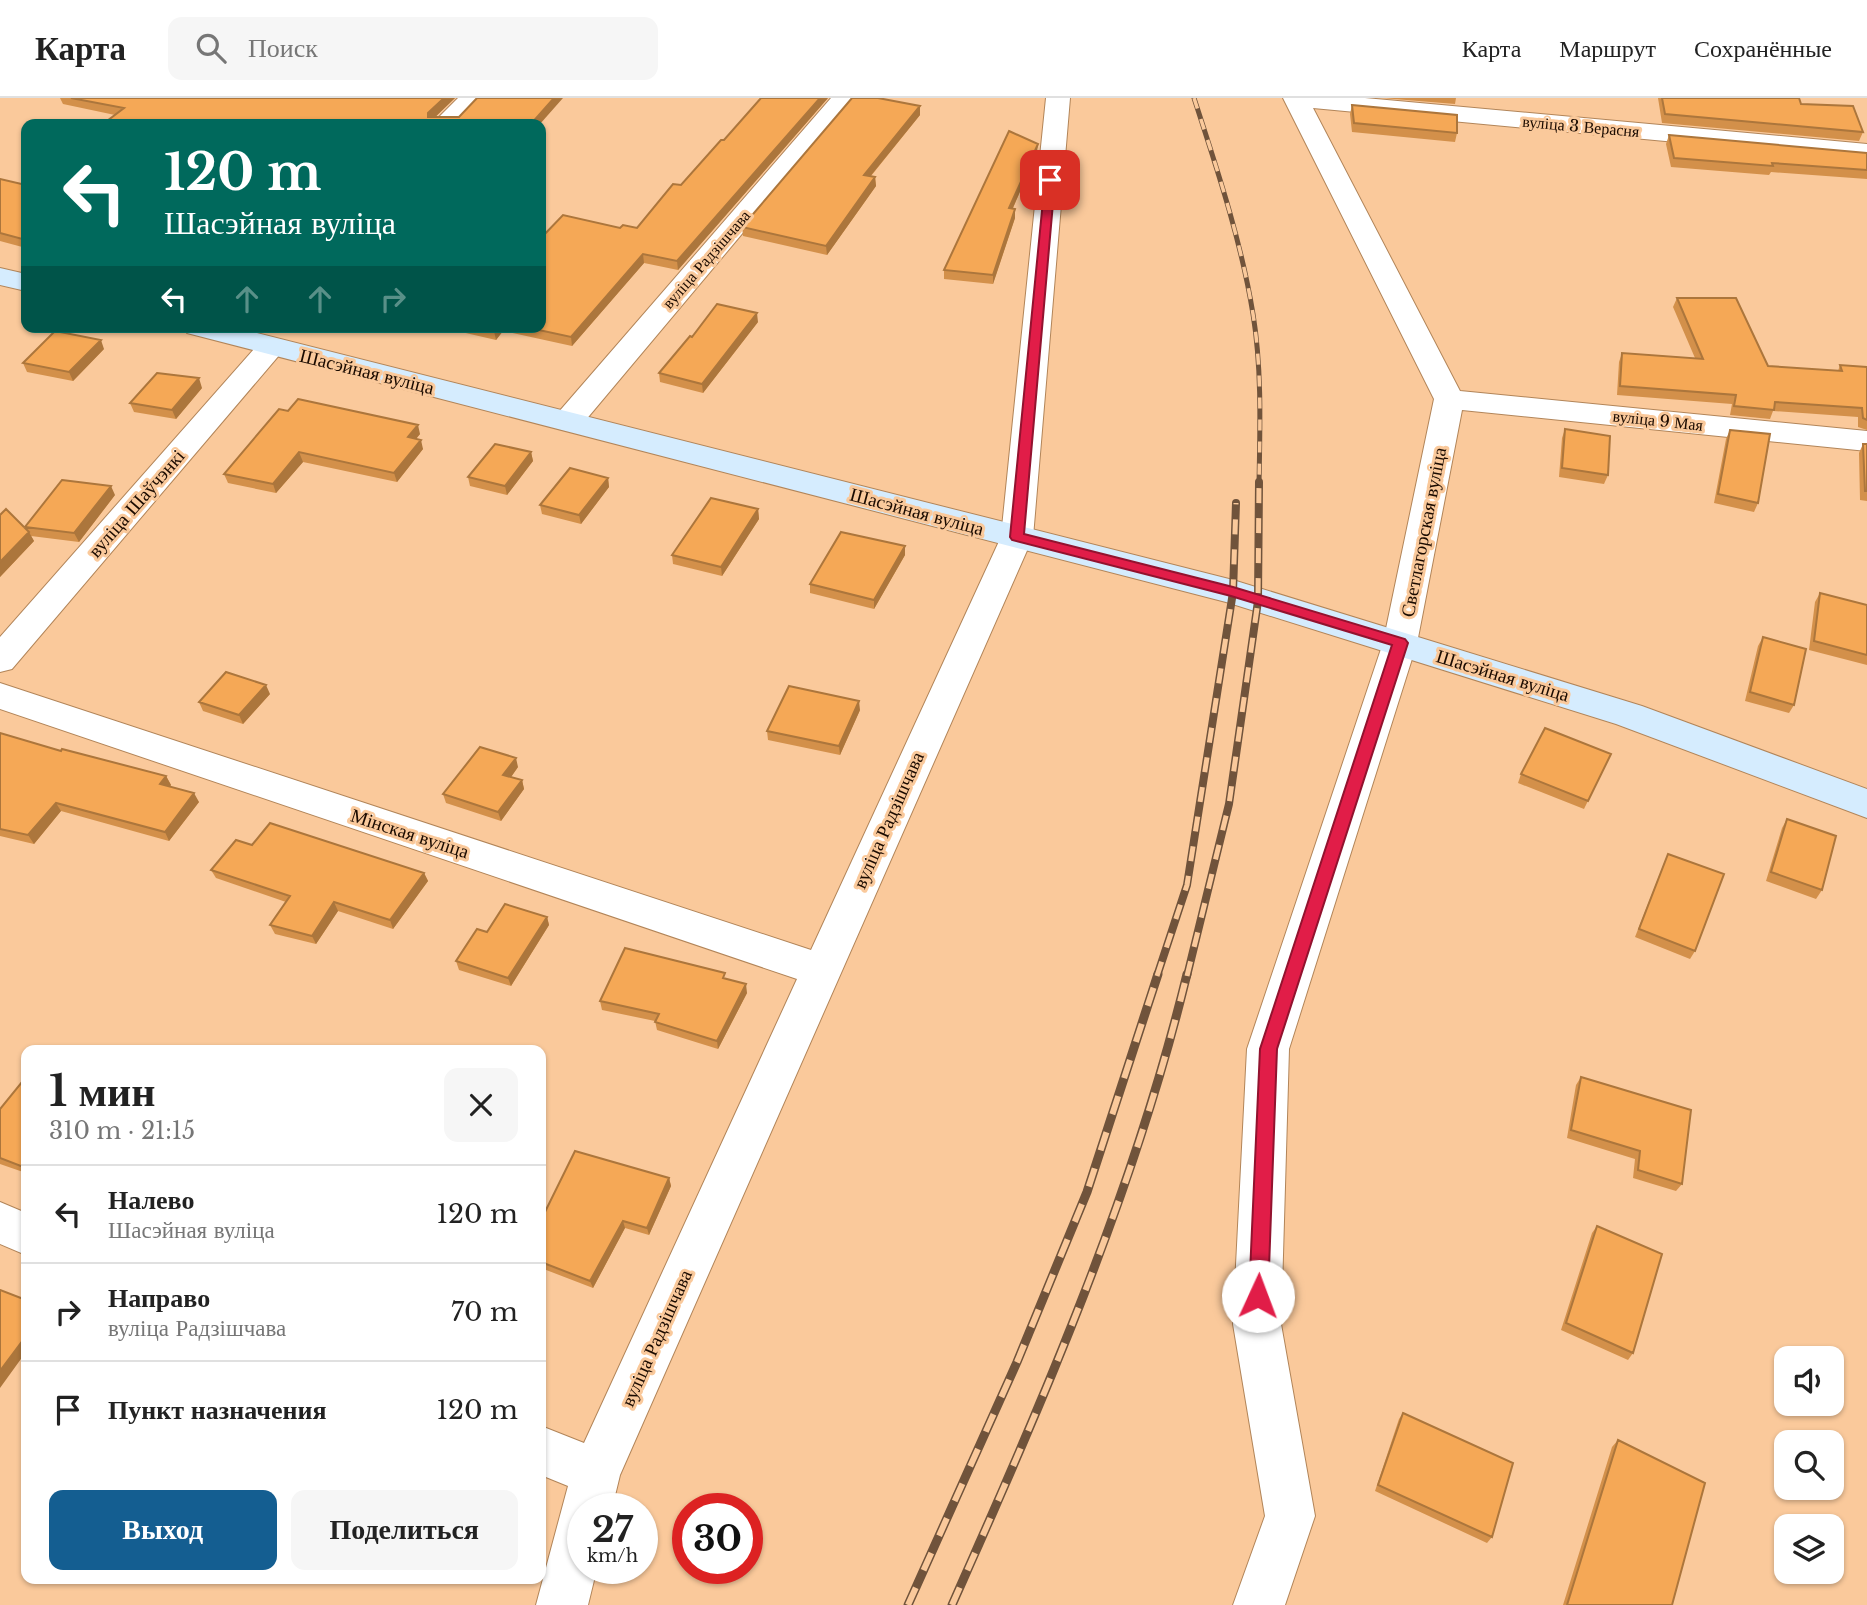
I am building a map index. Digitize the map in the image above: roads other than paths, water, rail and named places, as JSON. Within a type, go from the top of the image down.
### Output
[{"type":"main road","points":[[0,276],[21,282]]},
{"type":"main road","name":"Шасэйная вуліца","points":[[238,333],[271,347],[1233,592],[1629,715],[1867,804]]},
{"type":"street","points":[[450,119],[472,98]]},
{"type":"street","name":"вуліца Радзішчава","points":[[568,421],[844,98]]},
{"type":"street","name":"вуліца Радзішчава","points":[[591,1491],[820,970],[1017,537],[1058,98]]},
{"type":"street","points":[[1295,98],[1449,399]]},
{"type":"street","name":"вуліца 3 Верасня","points":[[1295,98],[1867,152]]},
{"type":"street","name":"вуліца Шаўчэнкі","points":[[0,660],[271,347]]},
{"type":"street","name":"вуліца 9 Мая","points":[[1449,399],[1867,441]]},
{"type":"street","name":"Светлагорская вуліца","points":[[1259,1605],[1290,1516],[1257,1324],[1268,1049],[1400,643],[1449,399]]},
{"type":"street","name":"Мінская вуліца","points":[[0,696],[820,970]]},
{"type":"street","points":[[0,1223],[21,1232]]},
{"type":"street","points":[[546,1454],[591,1491]]},
{"type":"street","points":[[562,1605],[567,1584]]},
{"type":"railway","points":[[1194,98],[1235,232],[1253,314],[1259,377],[1259,484]]},
{"type":"railway","points":[[1187,976],[1229,804],[1258,601],[1259,482]]},
{"type":"railway","points":[[1157,976],[1187,885],[1233,592],[1236,503]]},
{"type":"railway","points":[[908,1605],[1017,1362],[1087,1192],[1158,974]]},
{"type":"railway","points":[[952,1605],[1020,1451],[1084,1295],[1141,1136],[1187,974]]}]
